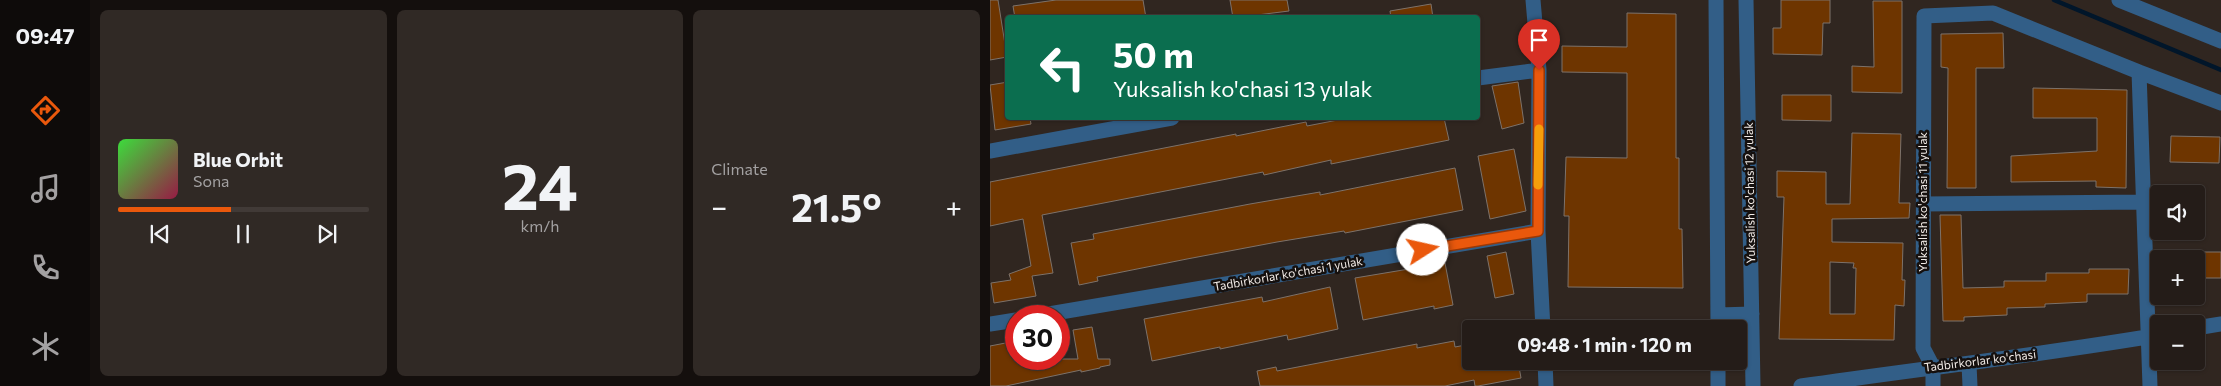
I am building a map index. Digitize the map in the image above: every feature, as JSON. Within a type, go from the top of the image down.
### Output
[{"type":"street","points":[[1533,0],[1539,70],[1538,231],[1543,320]]},
{"type":"street","points":[[1716,0],[1718,320]]},
{"type":"street","name":"Yuksalish ko'chasi 12 yulak","points":[[1746,0],[1753,386]]},
{"type":"street","points":[[2124,1],[2221,41]]},
{"type":"street","name":"Yuksalish ko'chasi 11 yulak","points":[[1933,386],[1933,367],[1923,348],[1924,16],[1993,13],[2139,72]]},
{"type":"street","points":[[1480,78],[1539,70]]},
{"type":"street","points":[[2152,315],[2144,202],[2139,72],[2221,103]]},
{"type":"street","points":[[990,151],[1161,120]]},
{"type":"street","points":[[1923,204],[2144,202]]},
{"type":"street","name":"Tadbirkorlar ko'chasi 1 yulak","points":[[1070,310],[1538,231]]},
{"type":"street","points":[[1726,320],[1752,314]]},
{"type":"street","points":[[990,324],[1005,322]]},
{"type":"street","points":[[2205,327],[2221,324]]},
{"type":"street","name":"Tadbirkorlar ko'chasi","points":[[1801,386],[1933,367],[1969,364],[2150,336]]},
{"type":"street","points":[[1969,364],[1970,386]]},
{"type":"street","points":[[1545,370],[1546,386]]},
{"type":"street","points":[[1718,370],[1718,386]]},
{"type":"street","points":[[2150,386],[2151,370]]},
{"type":"building","points":[[990,0],[998,0],[1005,44],[1005,57],[990,60]]},
{"type":"building","points":[[1056,0],[1143,0],[1146,15],[1014,15],[1013,6]]},
{"type":"building","points":[[1230,0],[1287,0],[1289,11],[1257,15],[1232,15]]},
{"type":"building","points":[[1781,0],[1830,0],[1830,23],[1823,23],[1822,55],[1773,54],[1773,28],[1781,28]]},
{"type":"building","points":[[1873,1],[1902,1],[1902,93],[1852,92],[1852,66],[1874,67]]},
{"type":"building","points":[[1431,4],[1433,15],[1391,15],[1390,11]]},
{"type":"building","points":[[1627,13],[1676,14],[1676,158],[1679,158],[1679,229],[1682,229],[1683,288],[1568,287],[1569,216],[1564,216],[1566,157],[1627,158],[1627,73],[1562,72],[1562,46],[1627,47]]},
{"type":"building","points":[[2003,33],[2004,68],[1976,68],[1976,188],[1947,188],[1948,68],[1941,67],[1941,34]]},
{"type":"building","points":[[1005,82],[1005,120],[1030,120],[1031,124],[995,130],[990,85]]},
{"type":"building","points":[[1518,82],[1524,123],[1502,129],[1492,86]]},
{"type":"building","points":[[2033,88],[2127,90],[2126,188],[2096,187],[2096,181],[2011,182],[2011,156],[2097,151],[2097,118],[2033,118]]},
{"type":"building","points":[[1782,95],[1831,95],[1831,121],[1782,120]]},
{"type":"building","points":[[1338,120],[1444,120],[1449,140],[1331,164],[1331,160],[1264,175],[1263,172],[1042,215],[1053,273],[1032,276],[1036,296],[994,303],[991,283],[1011,280],[1009,274],[1031,266],[1023,219],[990,226],[990,182],[1236,134],[1236,136],[1306,122],[1307,126]]},
{"type":"building","points":[[1852,133],[1901,134],[1899,203],[1910,203],[1909,218],[1832,219],[1832,242],[1903,243],[1902,280],[1905,280],[1904,306],[1895,305],[1894,340],[1779,339],[1784,197],[1777,197],[1777,171],[1826,172],[1826,204],[1850,204]],"holes":[[[1830,262],[1854,263],[1853,268],[1856,268],[1855,314],[1830,314]]]},
{"type":"building","points":[[2171,136],[2220,137],[2219,163],[2170,162]]},
{"type":"building","points":[[1514,149],[1526,211],[1490,219],[1478,156]]},
{"type":"building","points":[[1455,168],[1463,210],[1345,233],[1344,231],[1277,242],[1187,259],[1097,277],[1098,281],[1079,285],[1071,243],[1094,239],[1093,234],[1320,192],[1320,195]]},
{"type":"building","points":[[1940,215],[1961,215],[1963,288],[2004,287],[2004,281],[2046,281],[2046,273],[2089,273],[2089,269],[2129,269],[2128,294],[2087,294],[2087,302],[2045,304],[2045,307],[2007,308],[2007,315],[1964,317],[1964,321],[1943,321]]},
{"type":"building","points":[[1506,252],[1514,294],[1495,298],[1487,256]]},
{"type":"building","points":[[2205,252],[2221,252],[2221,278],[2205,278]]},
{"type":"building","points":[[1445,263],[1453,305],[1434,309],[1434,306],[1363,320],[1355,278]]},
{"type":"building","points":[[1330,287],[1338,329],[1288,340],[1287,335],[1152,361],[1144,319],[1262,297],[1263,302]]},
{"type":"building","points":[[1092,327],[1098,359],[1110,359],[1110,365],[1006,386],[990,386],[990,346],[1005,343],[1005,370],[1070,370],[1070,359],[1078,359],[1073,330]]},
{"type":"building","points":[[1454,341],[1455,347],[1462,346],[1462,370],[1520,370],[1521,378],[1478,386],[1475,386],[1474,380],[1445,386],[1260,386],[1257,371],[1276,367],[1277,371],[1417,344],[1417,348]]},
{"type":"waterway","points":[[2054,0],[2221,70]]},
{"type":"slow traffic","points":[[1538,185],[1539,129]]},
{"type":"route","points":[[1423,250],[1538,231],[1539,70]]}]
